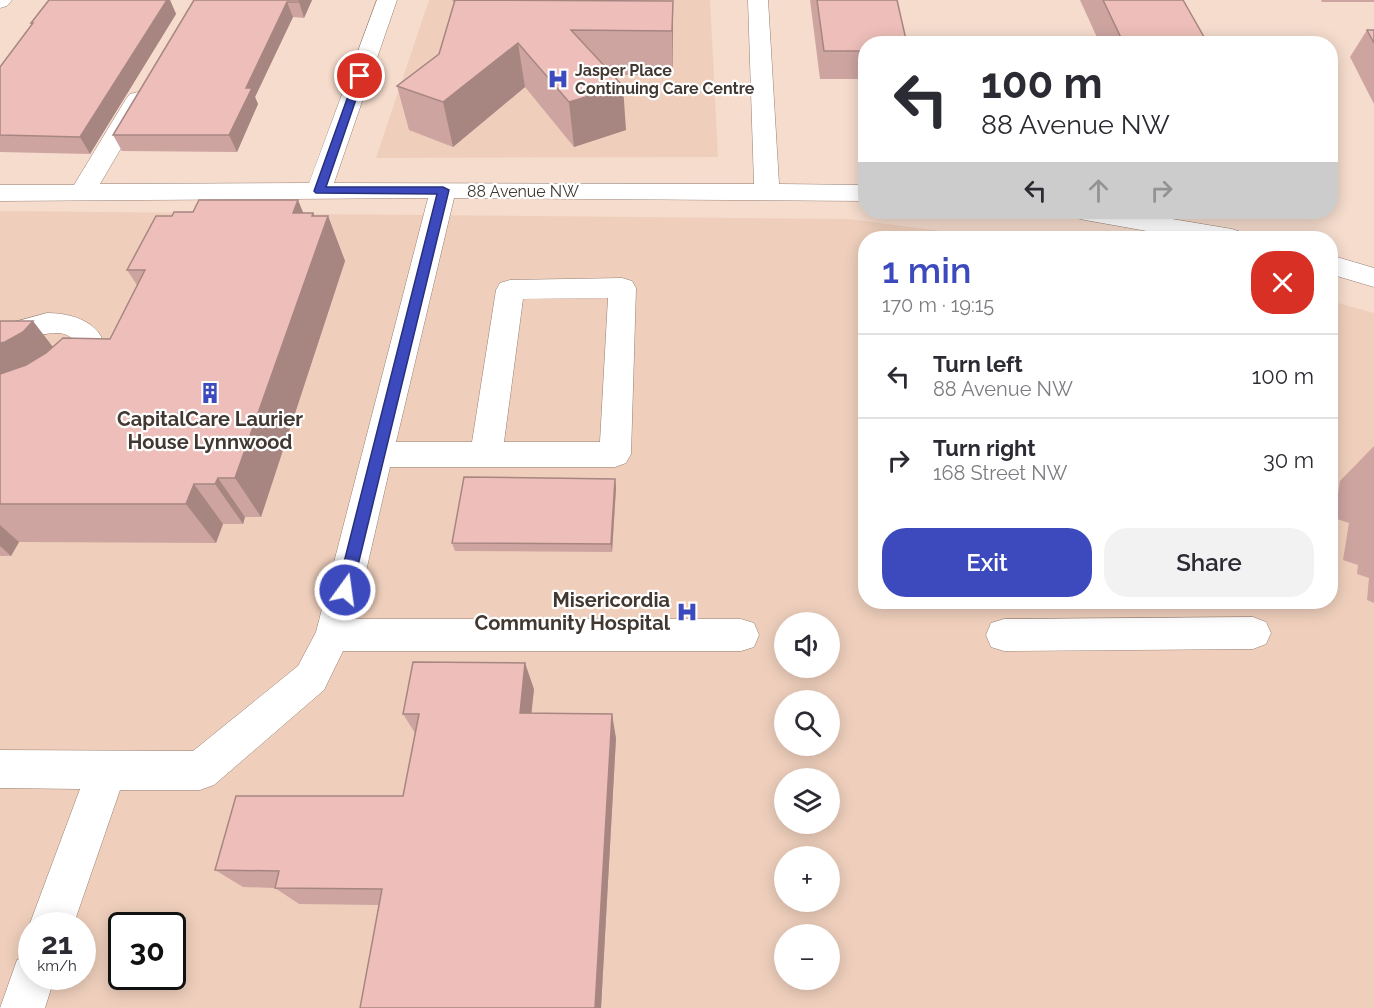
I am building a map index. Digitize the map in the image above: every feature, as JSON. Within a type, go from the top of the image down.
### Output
[{"type":"street","points":[[319,191],[387,0]]},
{"type":"street","points":[[758,0],[767,193]]},
{"type":"street","points":[[82,193],[149,81]]},
{"type":"street","points":[[0,769],[200,771],[311,678],[333,635],[443,190]]},
{"type":"street","name":"88 Avenue NW","points":[[0,193],[443,190],[858,193]]},
{"type":"street","points":[[1125,219],[1192,231]]},
{"type":"street","points":[[1338,267],[1374,278]]},
{"type":"street","points":[[378,455],[486,455],[615,454],[622,288],[510,290],[486,455]]},
{"type":"street","points":[[0,338],[30,326],[50,323],[67,325],[80,330],[89,339],[91,351],[87,365],[77,378],[61,391],[42,401],[0,408]]},
{"type":"street","points":[[1004,635],[1253,633]]},
{"type":"street","points":[[333,635],[741,635]]},
{"type":"street","points":[[56,912],[107,770]]},
{"type":"street","points":[[22,1008],[28,990]]},
{"type":"shaded area","name":"Jasper Place Continuing Care Centre","points":[[429,0],[710,0],[718,157],[376,158]]},
{"type":"shaded area","name":"Misericordia Community Hospital","points":[[0,211],[848,219],[941,231],[858,231],[858,609],[1338,609],[1338,303],[1374,313],[1374,1008],[0,1008]]},
{"type":"building","points":[[49,0],[167,0],[80,137],[0,135],[0,67]]},
{"type":"building","points":[[194,0],[300,0],[299,2],[287,2],[246,88],[252,88],[229,135],[113,135]]},
{"type":"building","points":[[455,0],[673,1],[672,31],[571,30],[623,86],[569,102],[518,43],[443,102],[397,86],[439,54]]},
{"type":"building","points":[[817,0],[897,0],[905,36],[858,36],[858,51],[824,51]]},
{"type":"building","points":[[1103,0],[1183,0],[1203,36],[1120,36]]},
{"type":"building","points":[[1367,30],[1374,30],[1374,43]]},
{"type":"building","name":"CapitalCare Laurier House Lynnwood","points":[[199,200],[298,200],[293,213],[328,216],[235,478],[218,478],[215,484],[194,484],[186,504],[0,504],[0,374],[26,365],[46,353],[63,338],[110,339],[145,270],[127,270],[156,216],[172,216],[174,212],[193,212]]},
{"type":"building","points":[[0,321],[33,321],[23,332],[0,343]]},
{"type":"building","points":[[464,477],[615,479],[611,544],[452,543]]},
{"type":"building","points":[[413,662],[525,663],[520,713],[612,714],[595,1008],[360,1008],[382,889],[275,888],[279,871],[215,870],[236,796],[403,796],[419,714],[403,714]]},
{"type":"place","name":"Jasper Place Continuing Care Centre","points":[[558,79]]},
{"type":"place","name":"CapitalCare Laurier House Lynnwood","points":[[210,393]]},
{"type":"place","name":"Misericordia Community Hospital","points":[[687,612]]},
{"type":"route","points":[[345,590],[443,190],[319,191],[360,76]]}]
